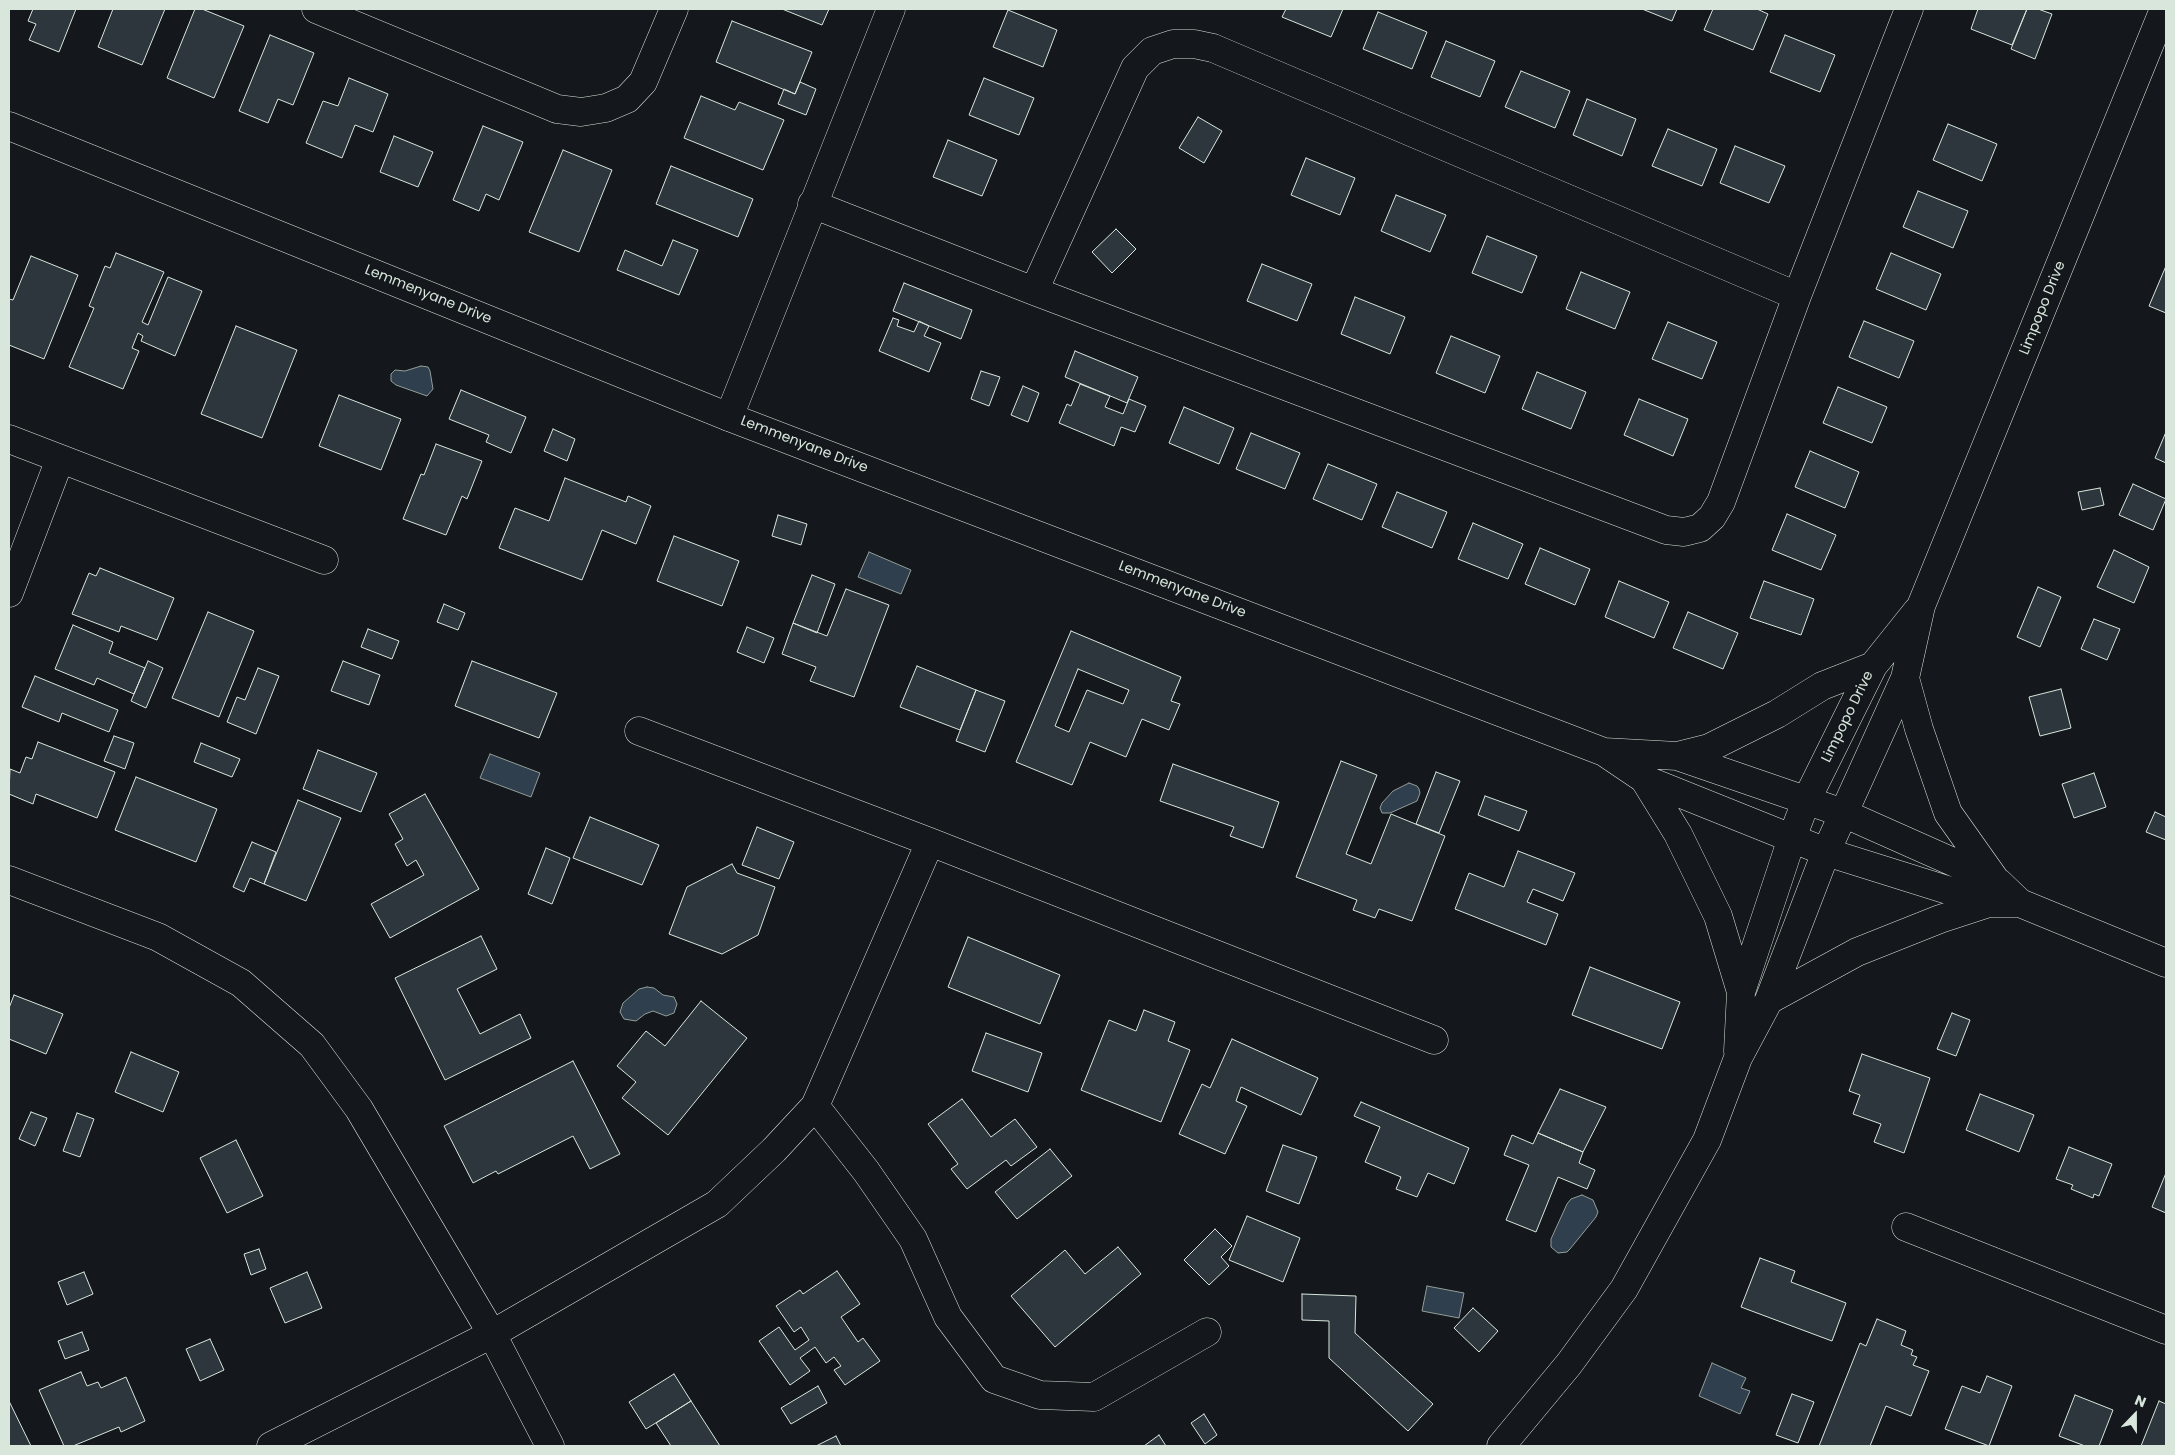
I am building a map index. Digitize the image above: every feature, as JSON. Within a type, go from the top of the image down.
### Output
[{"type":"street","points":[[316,9],[557,109],[581,112],[606,108],[627,99],[642,82],[674,9]]},
{"type":"street","points":[[729,416],[891,9]]},
{"type":"street","points":[[812,204],[1034,291],[1666,530],[1684,532],[1700,528],[1712,517],[1721,502],[1797,296],[1908,9]]},
{"type":"street","name":"Limpopo Drive","points":[[1738,1058],[1769,1000],[1826,852],[1905,678],[1921,606],[2164,9]]},
{"type":"street","points":[[1034,291],[1135,68],[1152,51],[1173,44],[1194,44],[1213,48],[1797,296]]},
{"type":"street","name":"Lemmenyane Drive","points":[[9,126],[729,416],[1604,752]]},
{"type":"street","points":[[9,439],[324,560]]},
{"type":"street","points":[[9,593],[60,459]]},
{"type":"street","name":"Limpopo Drive","points":[[1741,992],[1806,801],[1873,666],[1921,606]]},
{"type":"street","points":[[1677,756],[1709,748],[1777,714],[1822,686],[1873,666]]},
{"type":"street","points":[[1905,678],[1919,729],[1948,814],[1971,848],[1994,893]]},
{"type":"street","points":[[639,730],[1434,1040]]},
{"type":"street","points":[[1604,752],[1677,756],[1843,813],[1994,893],[2166,963]]},
{"type":"street","points":[[1604,752],[1644,779],[1826,852],[1994,893]]},
{"type":"street","points":[[1501,1446],[1568,1364],[1624,1289],[1707,1140],[1738,1058],[1741,992],[1718,916],[1678,834],[1644,779]]},
{"type":"street","points":[[271,1446],[492,1334],[717,1204],[774,1150],[815,1106],[930,842]]},
{"type":"street","points":[[9,880],[158,937],[241,983],[312,1045],[359,1108],[492,1334],[550,1446]]},
{"type":"street","points":[[1769,1000],[1858,952],[1940,919],[1994,893]]},
{"type":"street","points":[[815,1106],[866,1170],[913,1239],[948,1317],[994,1379],[1040,1396],[1094,1397],[1207,1332]]},
{"type":"street","points":[[1906,1227],[2166,1330]]},
{"type":"water","points":[[421,366],[428,367],[430,371],[433,389],[427,396],[396,385],[391,381],[391,374],[395,370],[405,371]]},
{"type":"water","points":[[869,552],[911,570],[901,594],[858,577]]},
{"type":"water","points":[[490,754],[540,773],[531,797],[480,778]]},
{"type":"water","points":[[1409,783],[1417,786],[1419,789],[1420,793],[1417,801],[1390,813],[1382,813],[1380,808],[1382,803],[1393,791]]},
{"type":"water","points":[[654,988],[663,995],[674,997],[677,1004],[674,1013],[666,1016],[653,1011],[636,1021],[624,1019],[620,1012],[623,1003],[639,989]]},
{"type":"water","points":[[1582,1195],[1593,1200],[1598,1212],[1596,1217],[1567,1252],[1558,1253],[1551,1247],[1551,1239],[1567,1204],[1571,1199]]},
{"type":"water","points":[[1427,1286],[1464,1293],[1459,1318],[1422,1311]]},
{"type":"water","points":[[1712,1363],[1746,1378],[1741,1388],[1750,1391],[1740,1414],[1699,1396]]},
{"type":"building","points":[[33,9],[76,9],[59,52],[29,40],[36,24],[28,21]]},
{"type":"building","points":[[113,9],[165,9],[142,65],[98,47]]},
{"type":"building","points":[[195,9],[202,9],[244,26],[214,98],[167,78]]},
{"type":"building","points":[[782,9],[829,9],[822,25]]},
{"type":"building","points":[[1286,9],[1343,9],[1331,37],[1282,17]]},
{"type":"building","points":[[1642,9],[1677,9],[1672,21]]},
{"type":"building","points":[[1713,9],[1757,9],[1768,14],[1753,50],[1704,30]]},
{"type":"building","points":[[1978,9],[2027,9],[2012,45],[1971,29]]},
{"type":"building","points":[[2027,9],[2038,9],[2052,14],[2035,59],[2011,49]]},
{"type":"building","points":[[1008,10],[1057,30],[1043,67],[993,47]]},
{"type":"building","points":[[1378,12],[1427,32],[1412,69],[1363,49]]},
{"type":"building","points":[[732,21],[812,52],[795,94],[716,62]]},
{"type":"building","points":[[270,35],[314,53],[293,105],[278,99],[268,123],[239,111]]},
{"type":"building","points":[[1785,35],[1835,55],[1820,92],[1770,72]]},
{"type":"building","points":[[1446,41],[1495,61],[1480,97],[1431,77]]},
{"type":"building","points":[[1521,71],[1570,91],[1555,128],[1505,107]]},
{"type":"building","points":[[349,78],[388,94],[373,132],[355,125],[342,158],[306,143],[323,101],[338,106]]},
{"type":"building","points":[[984,78],[1034,98],[1019,135],[969,115]]},
{"type":"building","points":[[800,82],[816,89],[806,115],[778,104],[784,89],[795,94]]},
{"type":"building","points":[[701,96],[735,110],[739,102],[784,120],[763,170],[684,138]]},
{"type":"building","points":[[1587,99],[1636,119],[1622,156],[1573,135]]},
{"type":"building","points":[[1198,117],[1222,131],[1204,163],[1179,148]]},
{"type":"building","points":[[1948,124],[1997,144],[1982,181],[1933,160]]},
{"type":"building","points":[[483,126],[523,142],[499,200],[486,194],[479,211],[453,200]]},
{"type":"building","points":[[1668,129],[1717,149],[1702,186],[1652,166]]},
{"type":"building","points":[[394,136],[433,152],[418,187],[380,172]]},
{"type":"building","points":[[948,140],[997,160],[982,196],[933,177]]},
{"type":"building","points":[[1735,146],[1785,166],[1769,203],[1720,183]]},
{"type":"building","points":[[563,150],[612,170],[579,252],[529,232]]},
{"type":"building","points":[[1306,158],[1355,178],[1340,215],[1291,195]]},
{"type":"building","points":[[671,166],[753,199],[738,237],[656,204]]},
{"type":"building","points":[[1918,191],[1968,211],[1953,248],[1903,227]]},
{"type":"building","points":[[1396,195],[1446,215],[1430,252],[1381,231]]},
{"type":"building","points":[[1116,229],[1136,249],[1112,273],[1092,252]]},
{"type":"building","points":[[1487,236],[1537,256],[1522,293],[1472,273]]},
{"type":"building","points":[[673,240],[698,250],[679,295],[617,270],[625,250],[662,266]]},
{"type":"building","points":[[116,253],[164,272],[142,322],[148,325],[168,277],[202,291],[175,356],[141,341],[143,336],[138,333],[132,348],[139,351],[123,389],[69,367],[94,308],[89,306],[105,266],[110,268]]},
{"type":"building","points":[[1891,253],[1941,274],[1926,310],[1876,289]]},
{"type":"building","points":[[31,256],[78,275],[44,359],[9,345],[9,299],[13,300]]},
{"type":"building","points":[[1262,264],[1312,284],[1297,321],[1247,301]]},
{"type":"building","points":[[2166,266],[2166,313],[2149,306]]},
{"type":"building","points":[[1581,272],[1630,292],[1615,329],[1566,309]]},
{"type":"building","points":[[904,283],[972,310],[961,339],[893,311]]},
{"type":"building","points":[[1355,297],[1405,317],[1390,354],[1341,334]]},
{"type":"building","points":[[893,318],[899,320],[897,326],[914,332],[919,321],[929,326],[924,336],[941,343],[929,372],[879,351]]},
{"type":"building","points":[[1864,321],[1914,341],[1899,378],[1849,357]]},
{"type":"building","points":[[1668,322],[1717,342],[1702,379],[1652,359]]},
{"type":"building","points":[[236,326],[297,350],[262,438],[201,414]]},
{"type":"building","points":[[1451,336],[1500,356],[1485,393],[1436,373]]},
{"type":"building","points":[[1075,351],[1138,377],[1127,403],[1065,377]]},
{"type":"building","points":[[981,371],[1000,377],[989,406],[971,399]]},
{"type":"building","points":[[1537,372],[1586,392],[1571,429],[1522,409]]},
{"type":"building","points":[[1080,384],[1110,396],[1105,407],[1123,414],[1129,399],[1146,406],[1135,432],[1121,427],[1114,446],[1059,423],[1067,404],[1071,406]]},
{"type":"building","points":[[1023,386],[1039,393],[1028,422],[1011,415]]},
{"type":"building","points":[[1838,387],[1887,407],[1872,443],[1823,423]]},
{"type":"building","points":[[461,390],[526,417],[511,453],[486,442],[489,435],[449,419]]},
{"type":"building","points":[[339,395],[401,419],[381,470],[319,446]]},
{"type":"building","points":[[1639,399],[1688,419],[1673,456],[1624,435]]},
{"type":"building","points":[[1184,407],[1234,428],[1219,464],[1169,443]]},
{"type":"building","points":[[553,429],[575,439],[567,461],[544,451]]},
{"type":"building","points":[[2166,432],[2166,463],[2155,458]]},
{"type":"building","points":[[1251,433],[1300,453],[1285,489],[1236,469]]},
{"type":"building","points":[[436,444],[482,461],[467,499],[462,496],[446,535],[403,519],[421,474],[424,475]]},
{"type":"building","points":[[1810,451],[1859,472],[1845,508],[1795,487]]},
{"type":"building","points":[[1328,464],[1377,484],[1362,520],[1313,499]]},
{"type":"building","points":[[565,478],[626,502],[628,496],[651,506],[636,544],[602,530],[582,580],[499,548],[515,508],[549,521]]},
{"type":"building","points":[[2133,484],[2166,499],[2153,530],[2119,515]]},
{"type":"building","points":[[2100,488],[2104,505],[2082,510],[2078,492]]},
{"type":"building","points":[[1397,492],[1447,512],[1432,548],[1382,527]]},
{"type":"building","points":[[1787,514],[1836,535],[1821,570],[1772,550]]},
{"type":"building","points":[[778,515],[807,524],[801,545],[772,536]]},
{"type":"building","points":[[1473,523],[1523,544],[1508,579],[1458,559]]},
{"type":"building","points":[[674,536],[739,561],[722,606],[657,581]]},
{"type":"building","points":[[1540,548],[1590,569],[1575,605],[1525,584]]},
{"type":"building","points":[[2114,550],[2149,567],[2134,603],[2097,587]]},
{"type":"building","points":[[100,568],[174,598],[157,640],[121,626],[119,632],[72,614],[89,573],[96,576]]},
{"type":"building","points":[[812,575],[835,584],[817,633],[793,623]]},
{"type":"building","points":[[1619,581],[1669,602],[1654,638],[1605,617]]},
{"type":"building","points":[[1764,581],[1814,599],[1801,635],[1750,618]]},
{"type":"building","points":[[2038,587],[2061,597],[2040,647],[2017,637]]},
{"type":"building","points":[[846,589],[889,605],[854,697],[810,681],[816,667],[782,654],[793,623],[827,636]]},
{"type":"building","points":[[444,604],[465,613],[458,630],[437,622]]},
{"type":"building","points":[[208,612],[254,631],[219,717],[172,698]]},
{"type":"building","points":[[1688,612],[1738,633],[1723,669],[1673,648]]},
{"type":"building","points":[[2094,619],[2120,629],[2107,660],[2081,649]]},
{"type":"building","points":[[73,625],[113,642],[109,653],[145,668],[134,694],[97,678],[94,685],[55,669]]},
{"type":"building","points":[[747,627],[774,638],[764,663],[737,652]]},
{"type":"building","points":[[368,629],[399,641],[392,659],[361,647]]},
{"type":"building","points":[[1071,631],[1181,677],[1171,701],[1180,704],[1169,730],[1142,719],[1126,757],[1090,742],[1072,785],[1016,762]],"holes":[[[1078,669],[1129,690],[1123,704],[1087,690],[1069,732],[1055,726]]]},
{"type":"building","points":[[148,661],[163,668],[146,708],[131,701]]},
{"type":"building","points":[[343,661],[380,675],[369,705],[331,691]]},
{"type":"building","points":[[472,661],[557,693],[539,738],[455,706]]},
{"type":"building","points":[[917,666],[976,690],[960,730],[900,707]]},
{"type":"building","points":[[258,668],[279,676],[256,734],[227,722],[237,697],[245,700]]},
{"type":"building","points":[[35,676],[118,710],[109,732],[62,713],[59,722],[22,707]]},
{"type":"building","points":[[2061,689],[2071,728],[2040,736],[2029,697]]},
{"type":"building","points":[[976,690],[1005,701],[985,752],[956,741]]},
{"type":"building","points":[[114,736],[134,743],[125,769],[104,761]]},
{"type":"building","points":[[38,742],[115,772],[97,818],[36,794],[33,804],[9,794],[10,769],[20,773],[26,757],[32,759]]},
{"type":"building","points":[[201,743],[240,759],[232,777],[194,762]]},
{"type":"building","points":[[318,750],[377,773],[361,812],[303,789]]},
{"type":"building","points":[[1341,761],[1377,775],[1346,854],[1371,864],[1391,814],[1445,836],[1412,921],[1379,909],[1375,918],[1353,910],[1357,900],[1296,877]]},
{"type":"building","points":[[1173,764],[1279,802],[1263,848],[1230,836],[1234,827],[1160,801]]},
{"type":"building","points":[[1436,772],[1460,781],[1439,833],[1416,824]]},
{"type":"building","points":[[2094,773],[2106,807],[2074,818],[2062,784]]},
{"type":"building","points":[[136,777],[217,809],[196,862],[115,830]]},
{"type":"building","points":[[425,794],[479,889],[390,938],[371,904],[424,875],[416,860],[407,866],[395,844],[403,839],[389,814]]},
{"type":"building","points":[[1485,796],[1527,811],[1519,831],[1478,815]]},
{"type":"building","points":[[298,800],[341,818],[306,901],[264,884]]},
{"type":"building","points":[[2155,812],[2166,817],[2166,840],[2146,832]]},
{"type":"building","points":[[590,817],[659,845],[642,885],[573,858]]},
{"type":"building","points":[[757,827],[794,842],[779,879],[742,865]]},
{"type":"building","points":[[252,842],[276,852],[264,884],[250,878],[244,892],[233,887]]},
{"type":"building","points":[[546,848],[570,858],[552,904],[528,894]]},
{"type":"building","points":[[1518,851],[1575,873],[1563,901],[1533,889],[1527,902],[1558,914],[1546,945],[1455,909],[1469,873],[1504,887]]},
{"type":"building","points":[[732,864],[737,873],[775,887],[758,935],[722,954],[669,934],[687,887]]},
{"type":"building","points":[[481,936],[497,969],[457,989],[480,1034],[520,1014],[531,1038],[445,1080],[395,978]]},
{"type":"building","points":[[968,937],[1060,975],[1040,1024],[948,987]]},
{"type":"building","points":[[1590,967],[1680,1002],[1662,1049],[1572,1015]]},
{"type":"building","points":[[14,995],[63,1014],[46,1054],[9,1039],[9,1008]]},
{"type":"building","points":[[701,1001],[747,1038],[668,1135],[622,1098],[636,1082],[617,1066],[646,1031],[665,1046]]},
{"type":"building","points":[[1144,1010],[1175,1022],[1168,1041],[1190,1050],[1161,1122],[1081,1090],[1109,1020],[1136,1031]]},
{"type":"building","points":[[1952,1013],[1970,1020],[1956,1056],[1937,1049]]},
{"type":"building","points":[[986,1033],[1042,1053],[1028,1092],[972,1071]]},
{"type":"building","points":[[1232,1039],[1318,1078],[1301,1115],[1241,1087],[1236,1101],[1247,1106],[1225,1154],[1179,1134],[1202,1084],[1210,1088]]},
{"type":"building","points":[[131,1052],[179,1072],[163,1112],[115,1092]]},
{"type":"building","points":[[1862,1054],[1930,1078],[1904,1153],[1874,1142],[1881,1124],[1853,1114],[1860,1095],[1849,1091]]},
{"type":"building","points":[[573,1061],[620,1154],[590,1169],[573,1136],[498,1174],[496,1171],[473,1183],[444,1126]]},
{"type":"building","points":[[1560,1089],[1606,1107],[1583,1152],[1538,1133]]},
{"type":"building","points":[[1980,1094],[2034,1115],[2019,1152],[1966,1130]]},
{"type":"building","points":[[962,1099],[991,1137],[1015,1119],[1037,1147],[1011,1166],[1006,1160],[967,1189],[951,1169],[958,1164],[928,1124]]},
{"type":"building","points":[[1361,1102],[1469,1148],[1454,1184],[1428,1173],[1417,1197],[1396,1189],[1401,1177],[1365,1162],[1380,1127],[1354,1116]]},
{"type":"building","points":[[31,1112],[47,1118],[35,1146],[19,1139]]},
{"type":"building","points":[[77,1113],[94,1119],[80,1157],[63,1151]]},
{"type":"building","points":[[1538,1133],[1583,1152],[1579,1163],[1595,1170],[1587,1189],[1558,1177],[1536,1232],[1506,1220],[1529,1165],[1504,1155],[1512,1135],[1533,1144]]},
{"type":"building","points":[[236,1140],[263,1196],[227,1213],[200,1158]]},
{"type":"building","points":[[1283,1145],[1317,1157],[1299,1204],[1266,1191]]},
{"type":"building","points":[[2069,1147],[2112,1164],[2099,1196],[2094,1194],[2093,1198],[2071,1189],[2073,1185],[2056,1179]]},
{"type":"building","points":[[1050,1149],[1072,1176],[1017,1219],[995,1192]]},
{"type":"building","points":[[2166,1173],[2166,1213],[2152,1207]]},
{"type":"building","points":[[1247,1216],[1300,1238],[1283,1282],[1229,1260]]},
{"type":"building","points":[[1215,1229],[1232,1246],[1221,1257],[1229,1266],[1209,1285],[1184,1260]]},
{"type":"building","points":[[1118,1247],[1141,1274],[1055,1347],[1011,1296],[1065,1250],[1085,1274]]},
{"type":"building","points":[[259,1249],[266,1269],[251,1275],[244,1254]]},
{"type":"building","points":[[1760,1258],[1795,1271],[1791,1282],[1846,1303],[1832,1341],[1741,1307]]},
{"type":"building","points":[[837,1271],[860,1304],[841,1317],[858,1342],[863,1338],[880,1361],[845,1385],[834,1370],[841,1366],[834,1357],[826,1363],[815,1347],[800,1358],[810,1371],[790,1385],[759,1341],[779,1327],[795,1350],[809,1340],[801,1327],[794,1332],[776,1306],[800,1290],[803,1294]]},
{"type":"building","points":[[84,1272],[93,1294],[67,1305],[58,1282]]},
{"type":"building","points":[[307,1272],[322,1308],[285,1323],[270,1288]]},
{"type":"building","points":[[1302,1294],[1356,1296],[1355,1333],[1433,1404],[1408,1431],[1329,1358],[1329,1321],[1302,1320]]},
{"type":"building","points":[[1473,1308],[1498,1331],[1479,1352],[1454,1328]]},
{"type":"building","points":[[1877,1319],[1906,1331],[1901,1345],[1913,1350],[1911,1355],[1917,1357],[1913,1365],[1929,1371],[1911,1416],[1886,1406],[1870,1446],[1819,1446],[1860,1343],[1866,1346]]},
{"type":"building","points":[[82,1332],[89,1350],[65,1359],[58,1341]]},
{"type":"building","points":[[210,1339],[224,1370],[200,1381],[186,1349]]},
{"type":"building","points":[[81,1372],[87,1386],[98,1382],[101,1388],[126,1377],[145,1421],[121,1432],[119,1427],[73,1446],[64,1446],[39,1390]]},
{"type":"building","points":[[674,1374],[691,1401],[646,1429],[629,1402]]},
{"type":"building","points":[[1987,1376],[2012,1386],[1989,1446],[1945,1429],[1962,1386],[1980,1393]]},
{"type":"building","points":[[818,1386],[827,1403],[791,1424],[781,1408]]},
{"type":"building","points":[[1792,1394],[1814,1402],[1798,1443],[1776,1435]]},
{"type":"building","points":[[2075,1395],[2113,1410],[2099,1446],[2085,1446],[2059,1436]]},
{"type":"building","points":[[9,1401],[31,1446],[9,1446]]},
{"type":"building","points":[[691,1401],[720,1446],[671,1446],[656,1423]]},
{"type":"building","points":[[2159,1401],[2166,1404],[2166,1446],[2141,1446]]},
{"type":"building","points":[[1204,1414],[1217,1435],[1205,1444],[1191,1423]]},
{"type":"building","points":[[1159,1435],[1166,1446],[1144,1446]]},
{"type":"building","points":[[836,1436],[841,1446],[816,1446]]}]
